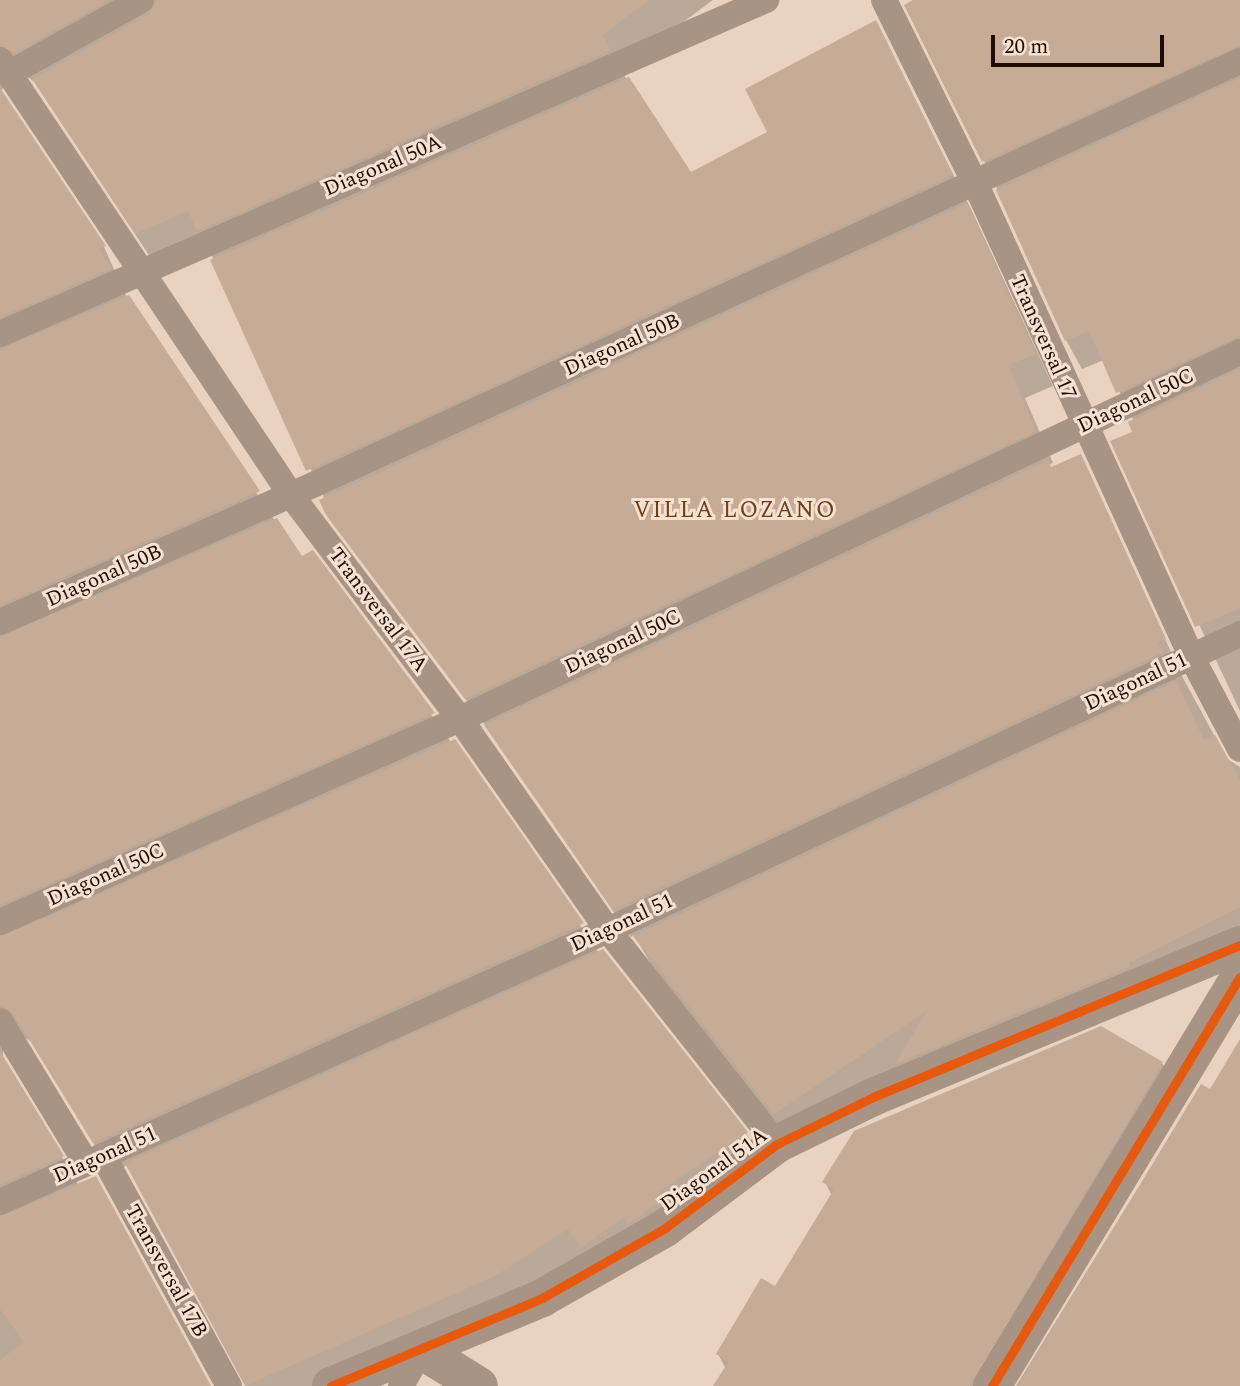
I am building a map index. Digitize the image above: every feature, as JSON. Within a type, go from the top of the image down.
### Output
[{"type":"street","name":"Diagonal 51A","points":[[331,1386],[542,1298],[665,1228],[777,1144],[873,1097],[1240,945]]},
{"type":"street","points":[[992,1386],[1240,976]]},
{"type":"street","points":[[421,1350],[479,1386]]},
{"type":"lane","points":[[5,67],[141,0]]},
{"type":"lane","name":"Diagonal 50A","points":[[0,334],[766,0]]},
{"type":"lane","name":"Transversal 17","points":[[884,0],[976,185],[1083,426],[1192,656],[1240,749]]},
{"type":"lane","name":"Diagonal 50B","points":[[0,622],[291,495],[976,185],[1240,61]]},
{"type":"lane","name":"Transversal 17A","points":[[5,67],[144,270],[291,495],[460,719],[608,930],[777,1144]]},
{"type":"lane","name":"Diagonal 50C","points":[[0,922],[460,719],[1240,352]]},
{"type":"lane","name":"Diagonal 51","points":[[0,1202],[608,930],[1240,634]]},
{"type":"lane","name":"Transversal 17B","points":[[0,1021],[95,1160],[229,1386]]},
{"type":"lane","points":[[401,1386],[421,1350]]},
{"type":"building","points":[[0,0],[109,0],[14,53],[0,44]]},
{"type":"building","points":[[157,0],[649,0],[602,35],[611,50],[197,231],[188,211],[135,234],[32,79],[149,14]]},
{"type":"building","points":[[913,0],[1240,0],[1240,45],[982,162],[904,5]]},
{"type":"building","points":[[876,20],[953,175],[306,471],[210,260],[629,77],[691,172],[767,132],[745,89]]},
{"type":"building","points":[[1240,78],[1240,336],[1116,393],[1089,331],[1065,341],[996,190]]},
{"type":"building","points":[[0,88],[106,246],[99,249],[112,268],[0,317]]},
{"type":"building","points":[[967,203],[1036,354],[1008,365],[1036,431],[465,699],[326,515],[319,500]]},
{"type":"building","points":[[129,295],[260,491],[0,605],[0,349]]},
{"type":"building","points":[[1240,369],[1240,608],[1195,627],[1110,441],[1132,432],[1128,422]]},
{"type":"building","points":[[1081,454],[1166,639],[1158,643],[1162,653],[613,910],[484,725],[1048,460],[1051,467]]},
{"type":"building","points":[[277,518],[302,556],[313,550],[435,713],[0,905],[0,637]]},
{"type":"building","points":[[1176,681],[1204,740],[1215,735],[1240,780],[1240,907],[1129,963],[1130,967],[895,1064],[927,1011],[774,1114],[633,936]]},
{"type":"building","points":[[455,739],[584,923],[93,1143],[13,1013],[0,1005],[0,937]]},
{"type":"building","points":[[603,949],[748,1132],[660,1191],[665,1198],[628,1224],[624,1217],[581,1248],[568,1229],[493,1277],[245,1386],[125,1163]]},
{"type":"building","points":[[1101,1026],[1163,1062],[970,1386],[714,1386],[729,1362],[716,1354],[761,1278],[775,1286],[834,1189],[822,1182],[854,1131]]},
{"type":"building","points":[[1240,1039],[1240,1386],[1018,1386],[1201,1084],[1210,1089]]},
{"type":"building","points":[[0,1051],[64,1156],[0,1185]]},
{"type":"building","points":[[96,1176],[211,1386],[0,1386],[0,1360],[24,1342],[0,1309],[0,1217]]},
{"type":"cycle path","points":[[331,1386],[542,1298],[665,1228],[777,1144],[873,1097],[1240,945]]},
{"type":"cycle path","points":[[992,1386],[1240,977]]},
{"type":"district","name":"VILLA LOZANO","points":[[735,511]]}]
